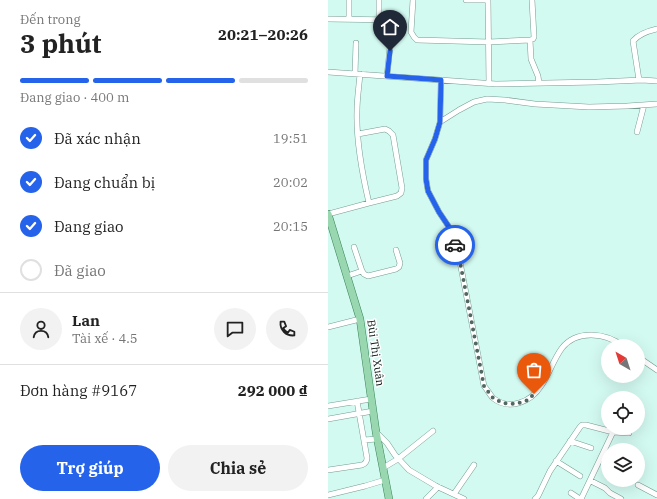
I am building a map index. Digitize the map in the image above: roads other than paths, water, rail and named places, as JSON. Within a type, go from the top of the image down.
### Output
[{"type":"main road","name":"Bùi Thị Xuân","points":[[328,214],[360,319],[376,435],[389,499]]},
{"type":"street","points":[[349,0],[349,19]]},
{"type":"street","points":[[379,0],[379,20]]},
{"type":"street","points":[[413,0],[411,32],[417,40],[488,42],[533,39],[532,0]]},
{"type":"street","points":[[466,0],[488,0],[489,84]]},
{"type":"street","points":[[328,19],[396,20]]},
{"type":"street","points":[[639,80],[633,41],[648,31],[657,29]]},
{"type":"street","points":[[387,76],[391,38]]},
{"type":"street","points":[[530,40],[531,59],[538,76],[539,83]]},
{"type":"street","points":[[356,43],[358,74],[358,134],[368,203]]},
{"type":"street","points":[[328,72],[489,84],[639,80],[657,81]]},
{"type":"street","points":[[441,80],[440,122],[426,160],[426,179],[428,191],[451,230],[467,298],[484,386],[492,397],[502,403],[516,404],[528,400],[541,387],[561,349],[569,341],[579,337],[596,335],[610,339]]},
{"type":"street","points":[[440,122],[474,102],[487,99],[589,108],[657,104]]},
{"type":"street","points":[[637,132],[644,105]]},
{"type":"street","points":[[328,214],[397,196],[401,193],[402,188],[393,135],[385,129],[358,134]]},
{"type":"street","points":[[354,247],[362,271],[368,276],[399,267],[400,263],[396,250]]},
{"type":"street","points":[[347,276],[362,271]]},
{"type":"street","points":[[328,327],[360,319]]},
{"type":"street","points":[[645,362],[657,370]]},
{"type":"street","points":[[328,406],[371,398]]},
{"type":"street","points":[[328,470],[364,464],[366,461],[367,458],[357,400]]},
{"type":"street","points":[[328,420],[373,411]]},
{"type":"street","points":[[535,499],[556,461],[580,427],[582,425],[586,425],[601,429]]},
{"type":"street","points":[[383,468],[398,459],[433,431]]},
{"type":"street","points":[[364,440],[376,435],[387,443],[398,459],[409,470],[438,487],[463,499]]},
{"type":"street","points":[[571,493],[581,499],[612,435]]},
{"type":"street","points":[[570,441],[591,448]]},
{"type":"street","points":[[556,461],[580,476]]},
{"type":"street","points":[[454,494],[474,465]]},
{"type":"street","points":[[328,495],[385,480]]},
{"type":"street","points":[[591,480],[606,488],[610,493],[621,499]]},
{"type":"street","points":[[426,499],[438,487]]},
{"type":"street","points":[[642,487],[657,495]]}]
